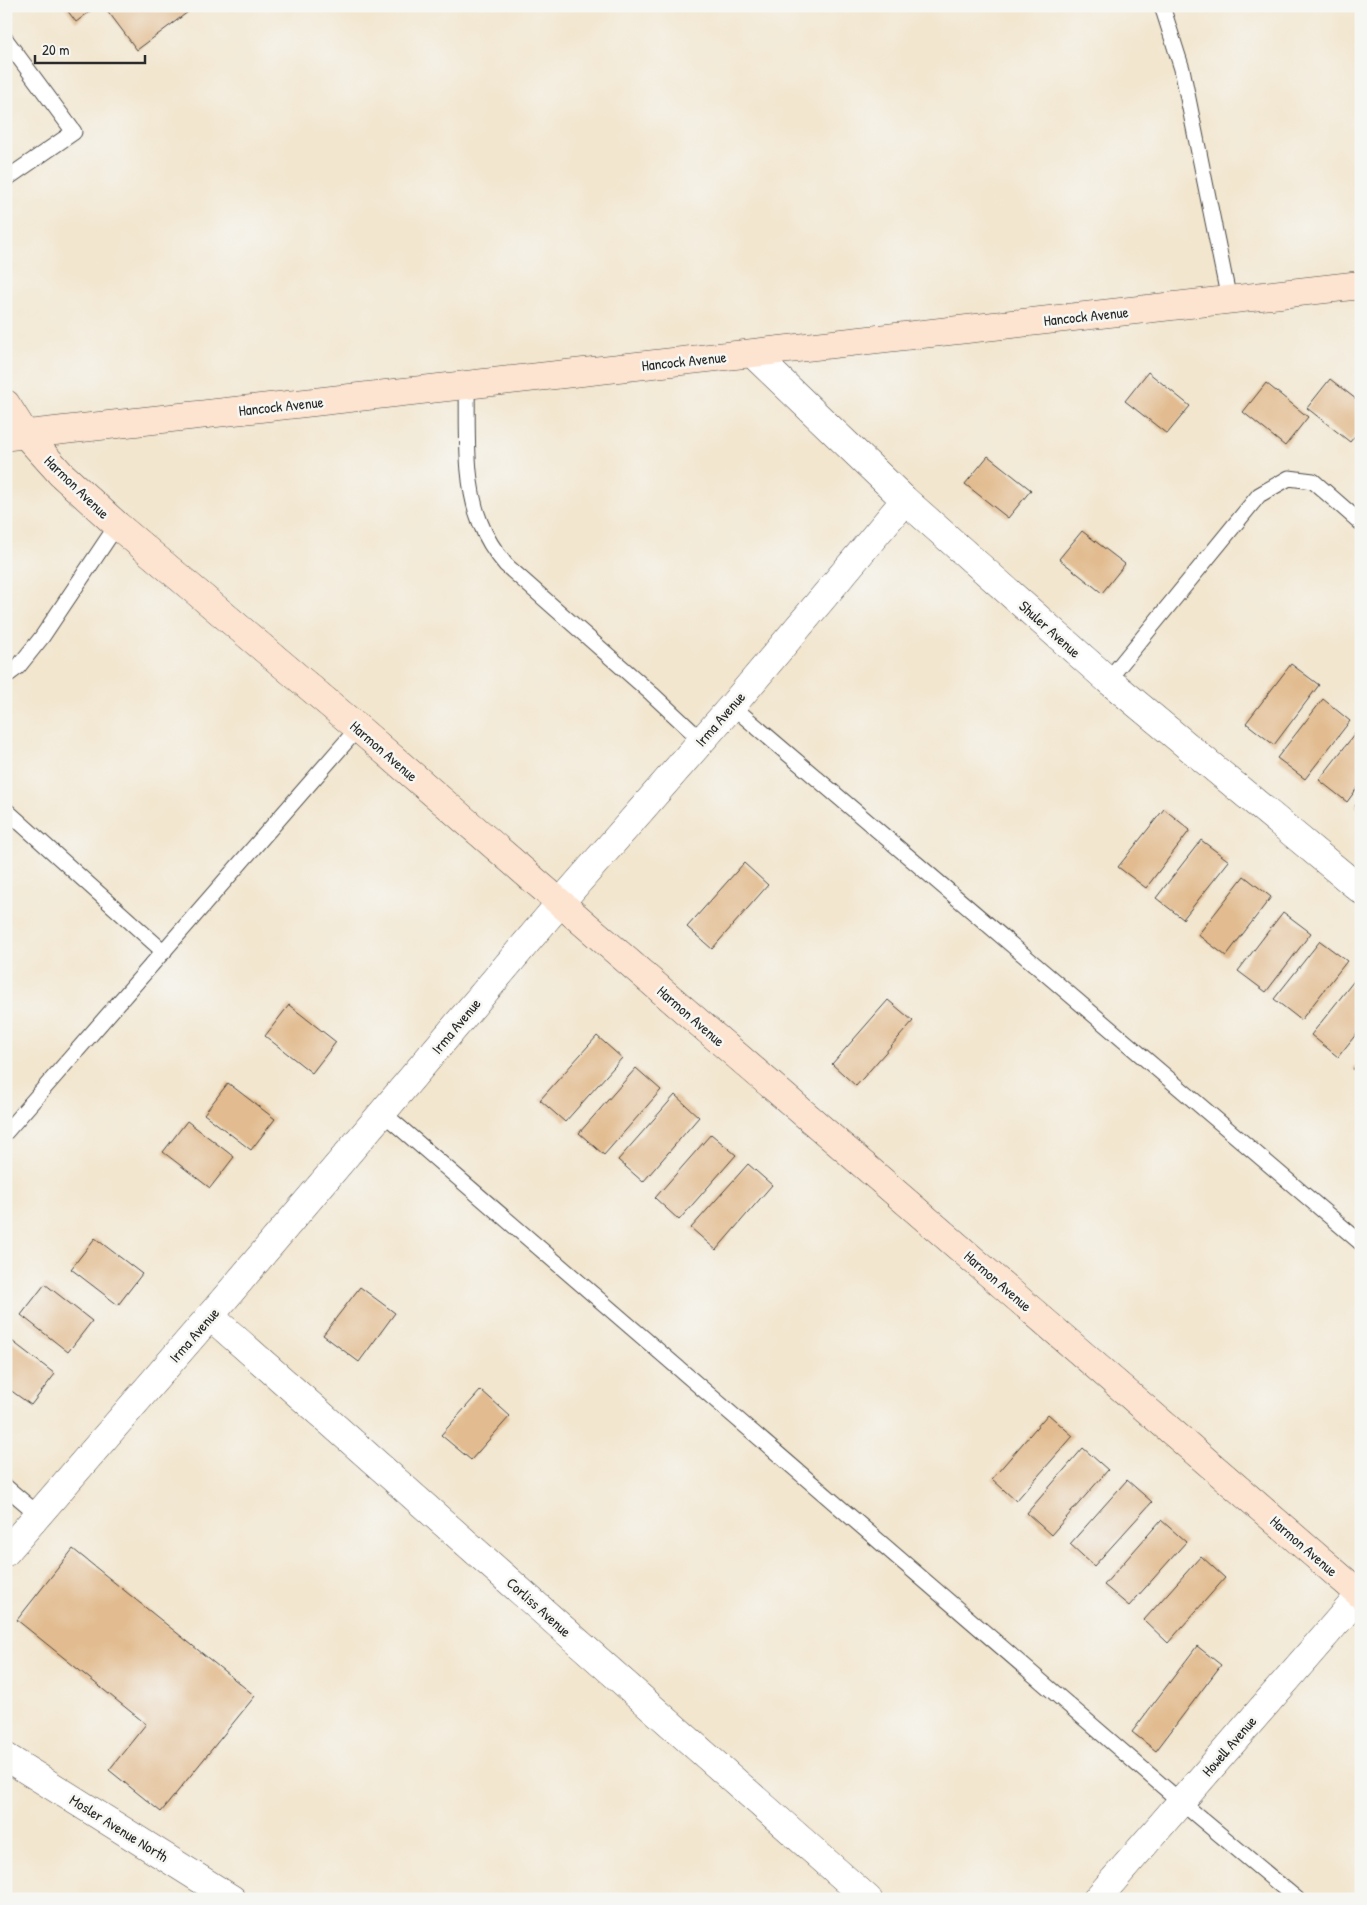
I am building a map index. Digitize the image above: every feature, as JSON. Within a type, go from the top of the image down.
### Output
[{"type":"street","name":"Hancock Avenue","points":[[15,435],[1361,285]]},
{"type":"street","name":"Shuler Avenue","points":[[752,354],[905,500],[1108,680],[1361,890]]},
{"type":"street","name":"Harmon Avenue","points":[[6,404],[15,435],[117,525],[358,728],[1361,1594]]},
{"type":"street","name":"Irma Avenue","points":[[6,1552],[210,1316],[560,903],[732,706],[905,500]]},
{"type":"street","name":"Corliss Avenue","points":[[210,1316],[868,1899]]},
{"type":"street","name":"Howell Avenue","points":[[1097,1899],[1361,1594]]},
{"type":"street","name":"Mosler Avenue North","points":[[6,1757],[232,1899]]},
{"type":"lane","points":[[1162,6],[1182,69],[1229,300]]},
{"type":"lane","points":[[6,40],[74,132],[6,179]]},
{"type":"lane","points":[[467,386],[468,452],[472,494],[480,522],[492,548],[512,571],[652,694],[702,741]]},
{"type":"lane","points":[[1108,680],[1259,495],[1289,478],[1313,481],[1361,523]]},
{"type":"lane","points":[[6,676],[18,667],[42,637],[117,525]]},
{"type":"lane","points":[[732,706],[1361,1243]]},
{"type":"lane","points":[[6,1132],[358,728]]},
{"type":"lane","points":[[6,810],[164,952]]},
{"type":"lane","points":[[383,1113],[1181,1802],[1297,1899]]},
{"type":"lane","points":[[6,1487],[39,1515]]},
{"type":"building","points":[[64,6],[97,6],[76,22]]},
{"type":"building","points":[[104,6],[196,6],[137,50]]},
{"type":"building","points":[[1148,372],[1190,406],[1167,434],[1125,401]]},
{"type":"building","points":[[1330,379],[1361,403],[1361,428],[1350,442],[1307,408]]},
{"type":"building","points":[[1266,383],[1308,417],[1285,446],[1243,412]]},
{"type":"building","points":[[988,456],[1031,490],[1008,518],[965,484]]},
{"type":"building","points":[[1082,531],[1125,564],[1102,593],[1059,559]]},
{"type":"building","points":[[1291,664],[1319,685],[1274,745],[1246,723]]},
{"type":"building","points":[[1323,699],[1350,721],[1305,779],[1277,758]]},
{"type":"building","points":[[1361,726],[1361,783],[1347,802],[1319,780]]},
{"type":"building","points":[[1361,798],[1361,811],[1355,806]]},
{"type":"building","points":[[1164,809],[1190,830],[1146,888],[1118,867]]},
{"type":"building","points":[[1201,840],[1229,861],[1183,919],[1156,898]]},
{"type":"building","points":[[744,863],[768,885],[712,949],[687,927]]},
{"type":"building","points":[[1244,876],[1271,897],[1226,956],[1198,935]]},
{"type":"building","points":[[1283,912],[1311,933],[1266,992],[1238,971]]},
{"type":"building","points":[[1320,941],[1347,961],[1301,1020],[1274,999]]},
{"type":"building","points":[[1357,977],[1361,980],[1361,1028],[1338,1057],[1311,1035]]},
{"type":"building","points":[[888,1000],[913,1021],[856,1086],[832,1064]]},
{"type":"building","points":[[289,1005],[336,1042],[312,1073],[265,1036]]},
{"type":"building","points":[[597,1036],[622,1058],[565,1122],[540,1100]]},
{"type":"building","points":[[1361,1059],[1361,1075],[1353,1069]]},
{"type":"building","points":[[636,1068],[661,1090],[604,1155],[579,1133]]},
{"type":"building","points":[[228,1083],[275,1119],[251,1150],[204,1114]]},
{"type":"building","points":[[675,1095],[699,1117],[643,1182],[618,1160]]},
{"type":"building","points":[[187,1121],[234,1157],[210,1188],[163,1152]]},
{"type":"building","points":[[711,1134],[736,1155],[679,1220],[655,1198]]},
{"type":"building","points":[[748,1164],[772,1185],[716,1250],[691,1228]]},
{"type":"building","points":[[95,1238],[142,1274],[118,1305],[71,1269]]},
{"type":"building","points":[[45,1284],[92,1321],[68,1352],[21,1315]]},
{"type":"building","points":[[360,1287],[395,1313],[359,1362],[323,1335]]},
{"type":"building","points":[[8,1338],[55,1374],[31,1405],[6,1387],[6,1340]]},
{"type":"building","points":[[481,1390],[510,1416],[471,1460],[441,1435]]},
{"type":"building","points":[[1048,1414],[1073,1436],[1016,1501],[992,1479]]},
{"type":"building","points":[[1083,1448],[1108,1470],[1051,1535],[1027,1513]]},
{"type":"building","points":[[1127,1480],[1152,1502],[1094,1566],[1070,1544]]},
{"type":"building","points":[[1161,1520],[1186,1542],[1129,1606],[1104,1585]]},
{"type":"building","points":[[73,1549],[255,1696],[161,1812],[109,1770],[146,1724],[17,1620]]},
{"type":"building","points":[[1201,1556],[1225,1578],[1168,1643],[1144,1620]]},
{"type":"building","points":[[1197,1646],[1221,1665],[1156,1751],[1132,1732]]}]
